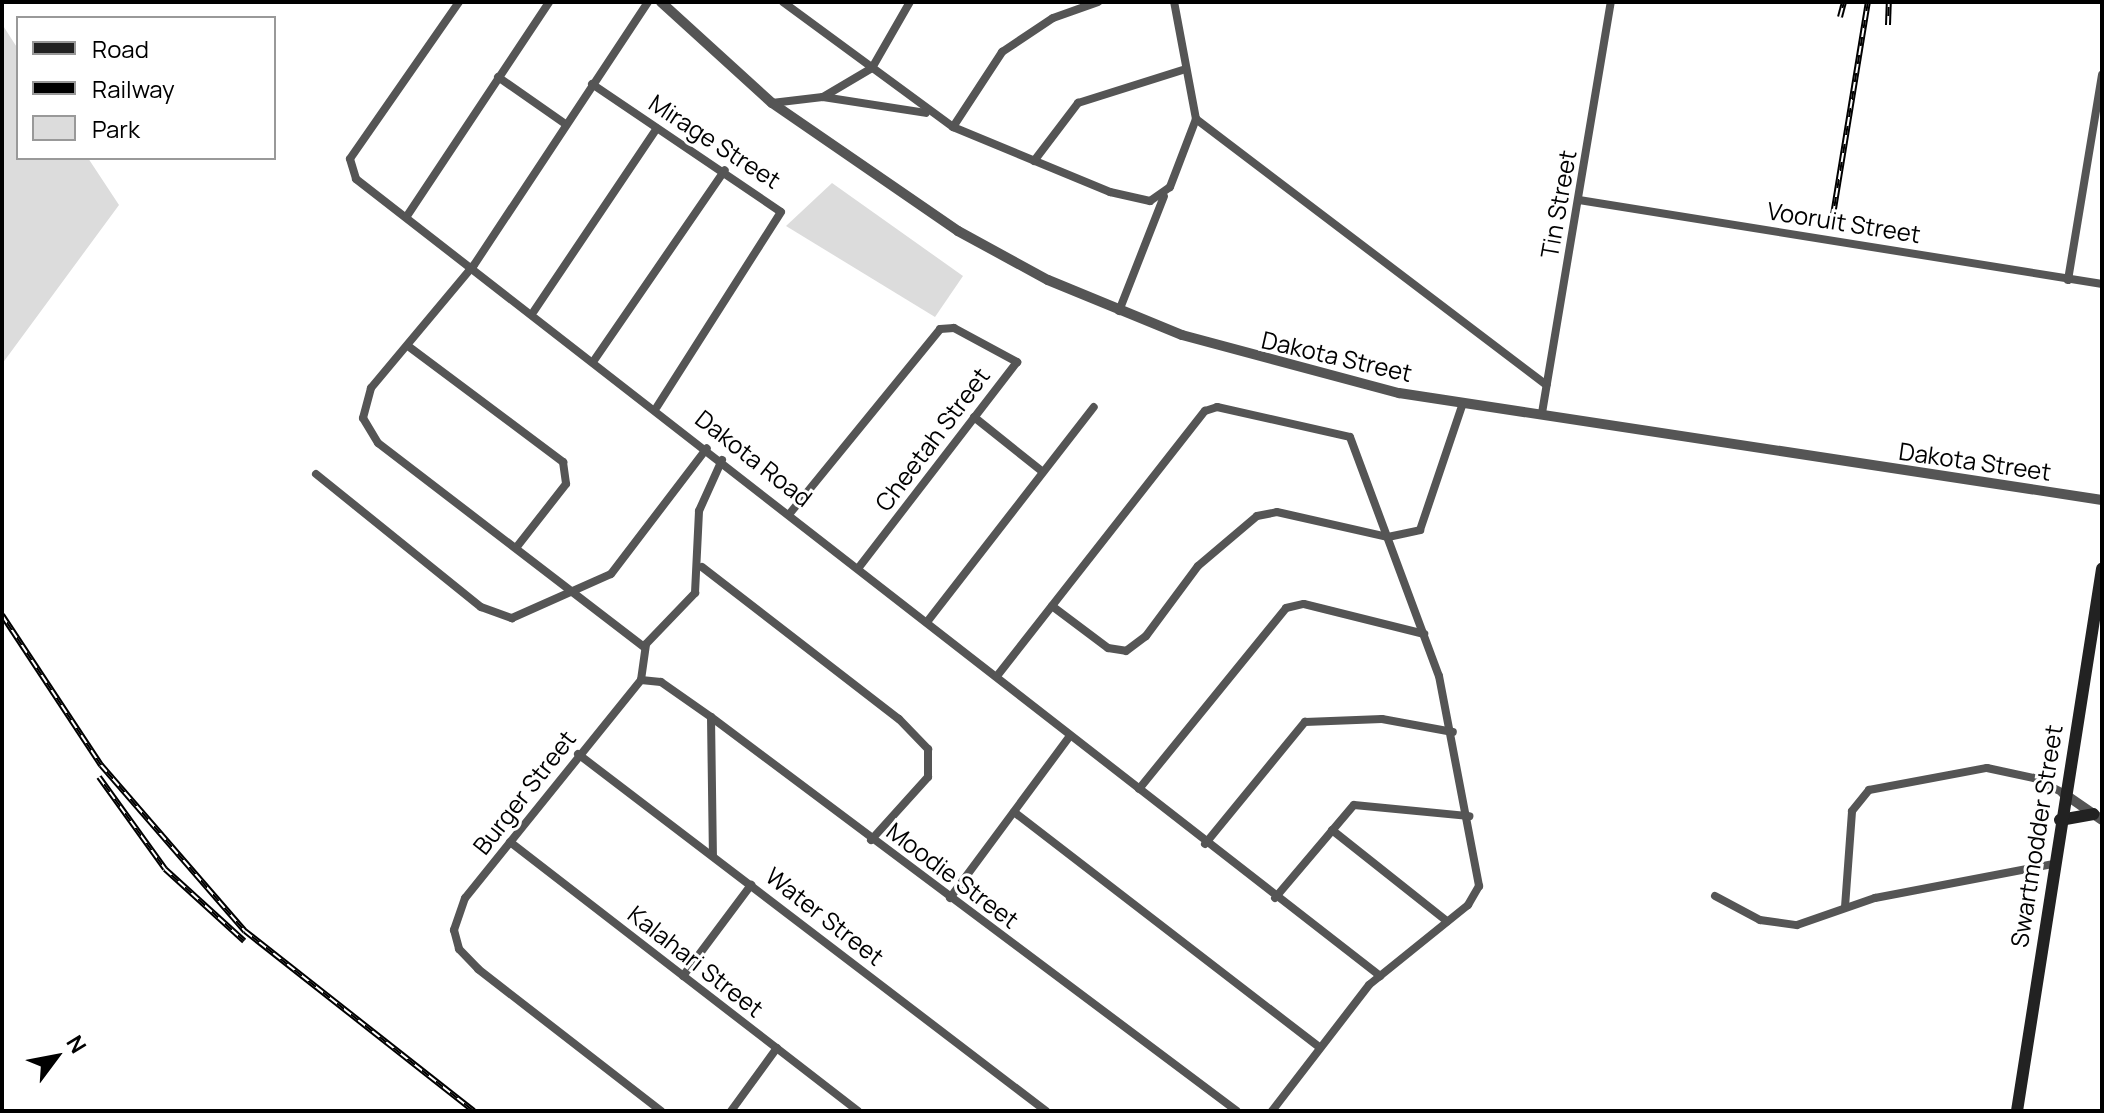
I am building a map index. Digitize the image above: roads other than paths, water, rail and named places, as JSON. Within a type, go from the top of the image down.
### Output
[{"type":"main road","name":"Swartmodder Street","points":[[2017,1111],[2063,793],[2102,569]]},
{"type":"main road","points":[[2060,820],[2097,817]]},
{"type":"street","name":"Dakota Road","points":[[459,2],[350,159],[356,179],[534,311],[791,512],[1205,844],[1380,976]]},
{"type":"street","points":[[407,216],[549,2]]},
{"type":"street","points":[[644,647],[577,591],[516,548],[366,430],[363,406],[371,388],[474,265],[564,123],[648,2]]},
{"type":"street","name":"Dakota Street","points":[[661,2],[772,103],[958,231],[1119,311],[1270,363],[1463,403],[2102,500]]},
{"type":"street","points":[[783,2],[872,68],[926,113],[953,127],[1133,200],[1165,195]]},
{"type":"street","points":[[797,13],[803,2]]},
{"type":"street","points":[[823,97],[872,68],[910,2]]},
{"type":"street","points":[[953,127],[1002,52],[1053,18],[1098,2]]},
{"type":"street","points":[[1119,311],[1196,119],[1174,2]]},
{"type":"street","name":"Tin Street","points":[[1542,413],[1611,2]]},
{"type":"street","points":[[1034,161],[1078,103],[1186,69]]},
{"type":"street","points":[[2068,280],[2102,75]]},
{"type":"street","points":[[498,77],[564,123]]},
{"type":"street","name":"Mirage Street","points":[[592,84],[778,206],[780,220],[657,407]]},
{"type":"street","points":[[772,103],[823,97],[926,113]]},
{"type":"street","points":[[1196,119],[1546,385]]},
{"type":"street","points":[[534,311],[657,128]]},
{"type":"street","points":[[595,359],[725,170]]},
{"type":"street","name":"Vooruit Street","points":[[1579,200],[2102,284]]},
{"type":"street","name":"Cheetah Street","points":[[791,512],[940,329],[954,328],[1017,362],[859,567]]},
{"type":"street","points":[[408,346],[563,462],[566,484],[516,548]]},
{"type":"street","points":[[1052,606],[1115,652],[1126,651],[1146,636],[1198,566],[1257,516],[1277,512],[1388,537],[1426,524],[1435,473],[1463,403]]},
{"type":"street","points":[[927,622],[1094,407]]},
{"type":"street","points":[[997,676],[1210,408],[1350,437],[1424,634],[1453,732],[1479,886],[1447,921],[1380,976],[1272,1111]]},
{"type":"street","points":[[974,417],[1043,472]]},
{"type":"street","points":[[316,474],[490,614],[527,614],[611,574],[707,448]]},
{"type":"street","points":[[641,680],[644,647],[681,615],[702,567],[699,511],[722,460]]},
{"type":"street","points":[[702,567],[925,745],[928,777],[871,840]]},
{"type":"street","points":[[1139,789],[1286,608],[1304,604],[1424,634]]},
{"type":"street","name":"Moodie Street","points":[[641,680],[661,682],[711,717],[871,840],[1237,1111]]},
{"type":"street","name":"Burger Street","points":[[641,680],[578,754],[462,903],[455,937],[478,969],[661,1111]]},
{"type":"street","points":[[711,717],[713,855]]},
{"type":"street","points":[[1205,844],[1305,722],[1382,719],[1453,732]]},
{"type":"street","points":[[950,898],[1070,736]]},
{"type":"street","name":"Water Street","points":[[578,754],[1046,1111]]},
{"type":"street","points":[[1845,907],[1852,811],[1869,790],[1987,768],[2034,778],[2063,793],[2097,817]]},
{"type":"street","points":[[1275,898],[1332,830],[1365,802],[1469,816]]},
{"type":"street","points":[[1014,812],[1320,1048]]},
{"type":"street","points":[[1332,830],[1447,921]]},
{"type":"street","name":"Kalahari Street","points":[[510,842],[858,1111]]},
{"type":"street","points":[[1715,896],[1784,925],[1845,907],[2054,864]]},
{"type":"street","points":[[683,976],[751,885]]},
{"type":"street","points":[[731,1111],[777,1048]]},
{"type":"railway","points":[[1840,17],[1844,2]]},
{"type":"railway","points":[[1833,215],[1868,2]]},
{"type":"railway","points":[[1888,25],[1889,2]]},
{"type":"railway","points":[[2,615],[101,765],[245,931],[474,1111]]},
{"type":"railway","points":[[99,777],[165,869],[244,941]]}]
